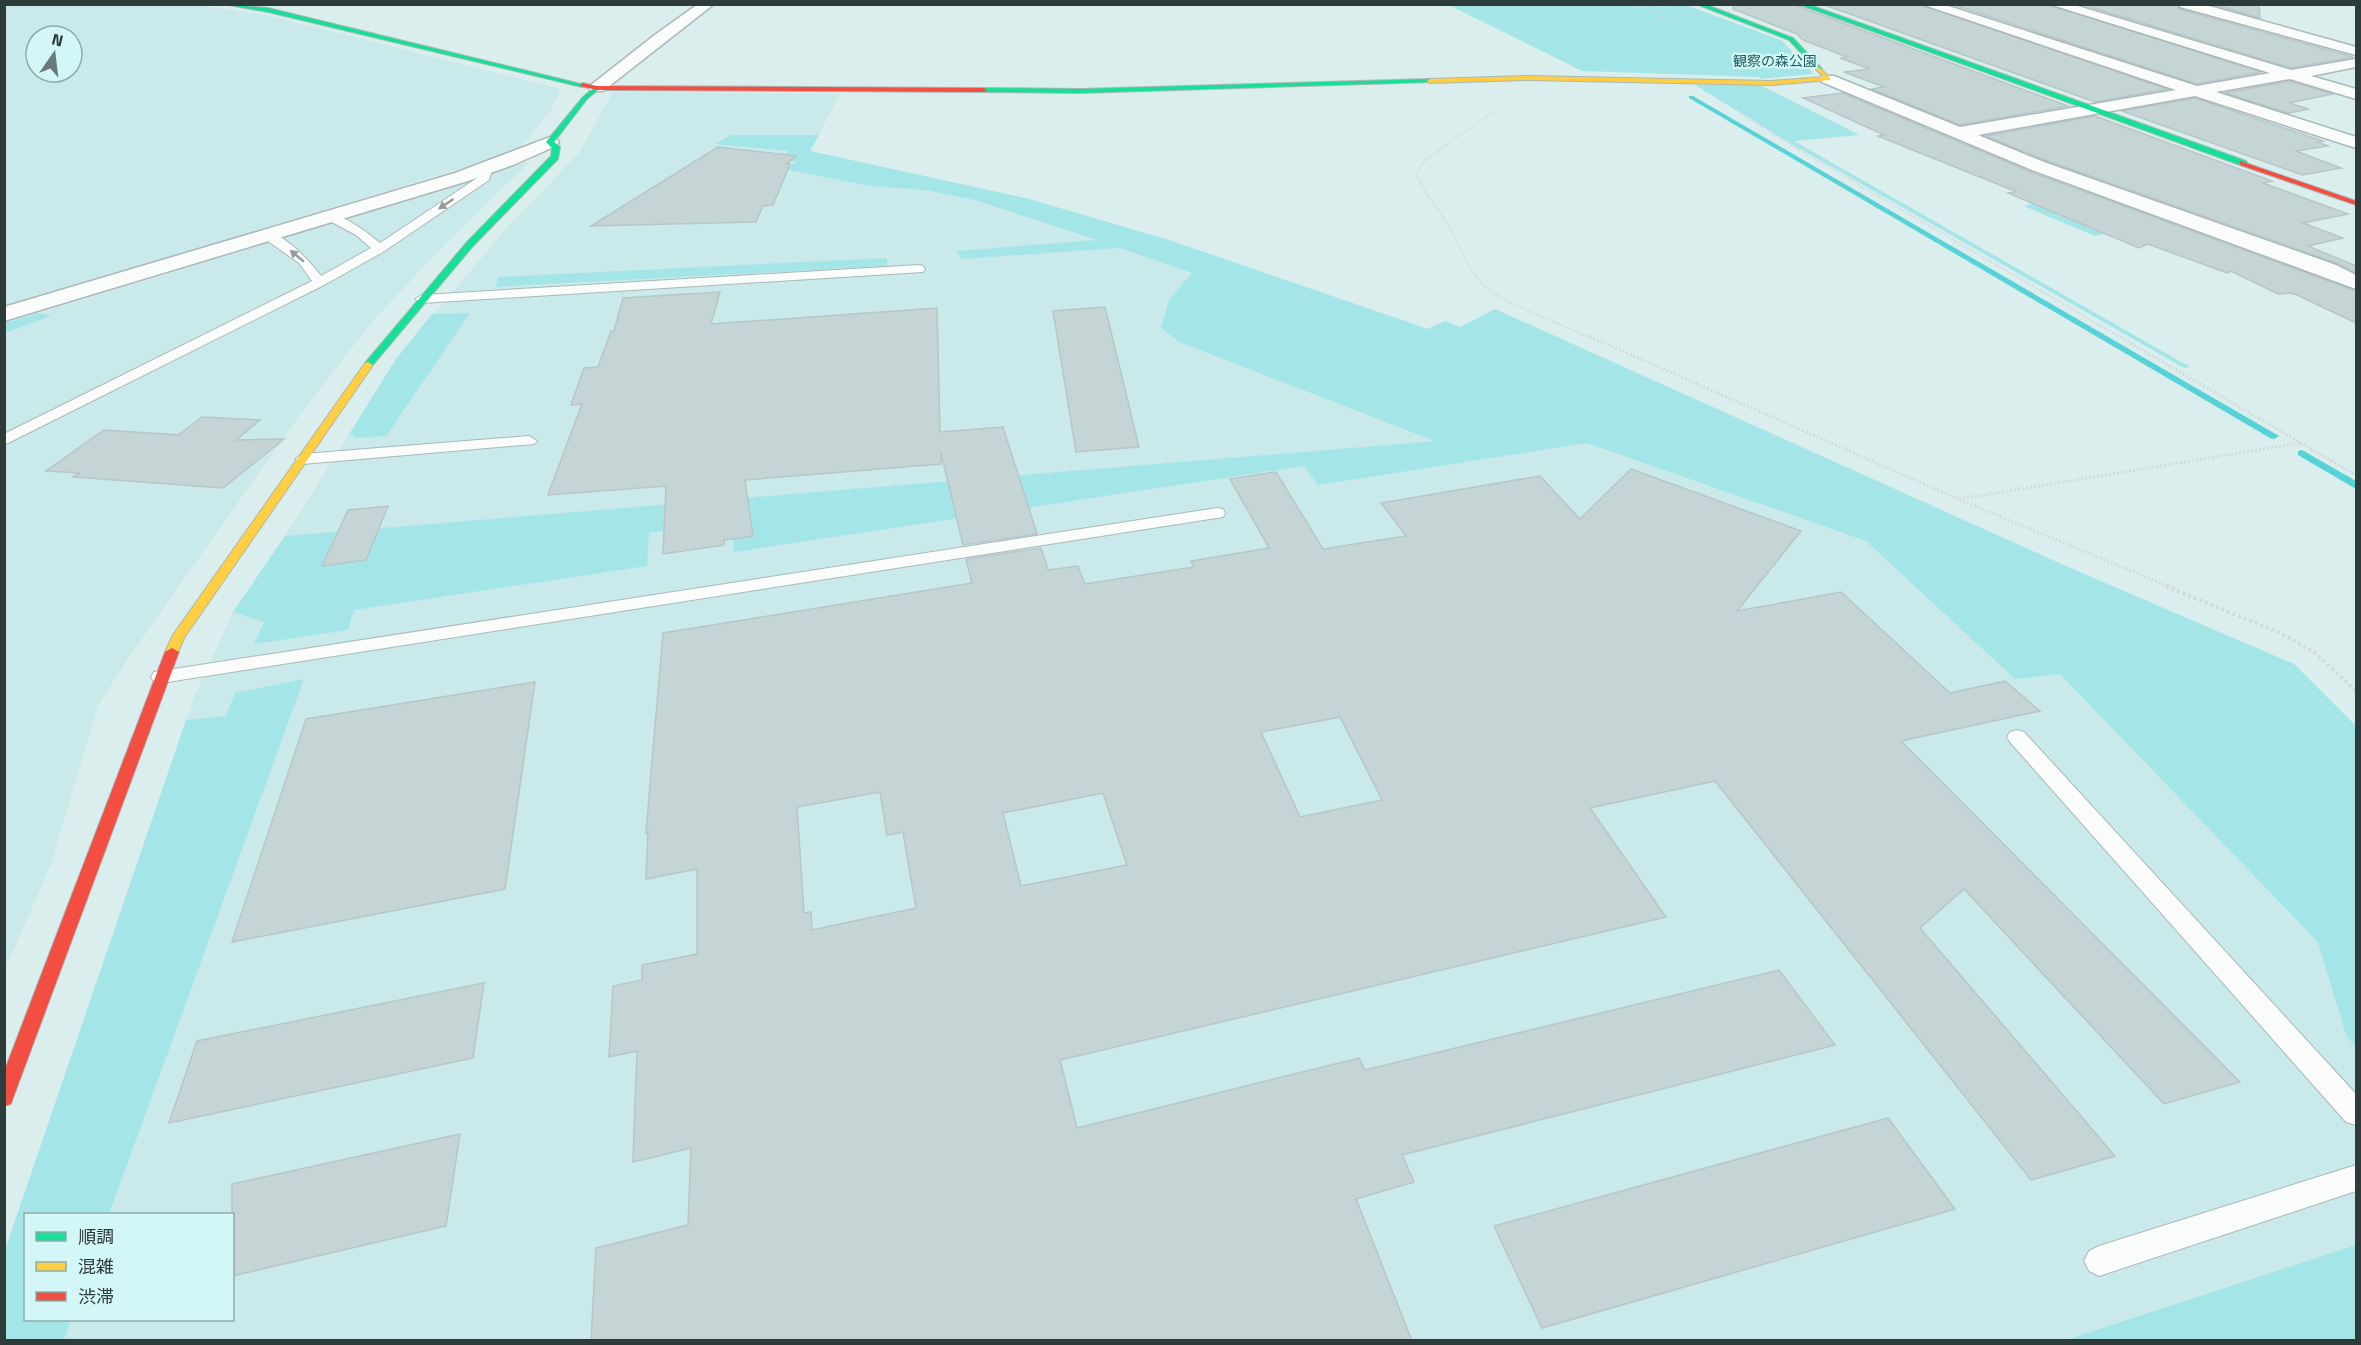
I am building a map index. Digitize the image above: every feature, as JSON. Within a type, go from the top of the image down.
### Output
[{"type":"street","points":[[225,4],[268,10],[597,88],[1081,91],[1528,78],[1771,83],[1828,79]]},
{"type":"street","points":[[4,314],[269,236],[489,167],[550,142],[585,98],[661,37],[708,4]]},
{"type":"street","points":[[1698,4],[1791,39],[1828,79],[2038,166],[2328,270],[2356,283]]},
{"type":"street","points":[[1800,4],[2356,203]]},
{"type":"street","points":[[1927,4],[2356,143]]},
{"type":"street","points":[[2055,4],[2356,94]]},
{"type":"street","points":[[2185,4],[2356,51]]},
{"type":"street","points":[[1958,133],[2356,63]]},
{"type":"street","points":[[4,1098],[116,806],[161,677],[178,638],[379,350],[470,244],[555,157],[556,147],[550,142]]},
{"type":"lane","points":[[4,440],[319,282],[379,249],[484,178],[489,167]]},
{"type":"lane","points":[[330,217],[360,231],[379,249]]},
{"type":"lane","points":[[269,236],[303,260],[319,282]]},
{"type":"lane","points":[[422,300],[920,268]]},
{"type":"lane","points":[[303,459],[529,441]]},
{"type":"lane","points":[[161,677],[1217,513]]},
{"type":"lane","points":[[2017,737],[2356,1113]]},
{"type":"lane","points":[[2099,1261],[2356,1178]]},
{"type":"path","points":[[1639,6],[1649,4]]},
{"type":"path","points":[[1528,78],[1528,90],[1464,131],[1426,159],[1416,173],[1420,183],[1451,230],[1468,265],[1484,286],[1521,307],[1670,374],[1958,499],[2282,634],[2315,653],[2356,692]]},
{"type":"path","points":[[1738,113],[2356,475]]},
{"type":"path","points":[[1958,499],[2301,443]]},
{"type":"shaded area","points":[[191,4],[267,15],[561,89],[551,110],[520,148],[512,153],[5,307],[5,5]]},
{"type":"shaded area","points":[[613,92],[840,94],[810,151],[1029,199],[1169,240],[1413,323],[1649,423],[2294,664],[2356,726],[2356,1340],[5,1340],[5,1250],[195,695],[233,612],[285,536],[396,359],[504,231],[579,153]]},
{"type":"shaded area","points":[[525,162],[529,163],[450,239],[371,323],[299,416],[129,657],[98,706],[51,864],[5,970],[5,323]]},
{"type":"green space","name":"観察の森公園","points":[[1449,5],[1686,5],[1781,40],[1814,74],[1760,79],[1760,77],[1582,71]]},
{"type":"green space","points":[[1758,84],[1860,135],[1794,141],[2190,367],[2184,368],[1788,142],[1695,85]]},
{"type":"green space","points":[[731,135],[819,135],[810,151],[1029,199],[1169,240],[1427,329],[1445,321],[1460,327],[1495,309],[2066,566],[2294,664],[2356,726],[2356,1047],[2346,1035],[2318,942],[2060,674],[2015,679],[1866,541],[1587,443],[1318,485],[1304,466],[734,552],[732,520],[649,533],[647,566],[354,610],[348,630],[254,644],[264,622],[233,612],[285,536],[1435,441],[1179,342],[1161,328],[1169,300],[1192,273],[1120,248],[961,259],[957,251],[1097,240],[975,200],[925,190],[871,186],[784,169],[797,162],[778,158],[789,151],[715,144]]},
{"type":"green space","points":[[2085,190],[2167,219],[2095,236],[2024,206]]},
{"type":"green space","points":[[887,258],[887,266],[496,287],[498,277]]},
{"type":"green space","points":[[38,313],[51,316],[5,333],[5,323]]},
{"type":"green space","points":[[470,313],[386,436],[355,438],[350,433],[396,359],[432,314]]},
{"type":"green space","points":[[304,679],[109,1213],[24,1213],[24,1321],[71,1321],[64,1340],[5,1340],[5,1250],[186,720],[226,716],[235,693]]},
{"type":"green space","points":[[2356,1245],[2356,1340],[2066,1340]]},
{"type":"building","points":[[1734,4],[1792,4],[2068,106],[1960,125],[1872,89],[1884,87],[1844,72],[1870,69],[1840,58],[1847,57],[1803,40],[1797,34],[1733,9]]},
{"type":"building","points":[[1822,4],[1919,4],[2167,89],[2095,102]]},
{"type":"building","points":[[1951,4],[2047,4],[2261,72],[2197,84]]},
{"type":"building","points":[[2080,4],[2177,4],[2179,9],[2353,57],[2291,68]]},
{"type":"building","points":[[2212,4],[2259,4],[2260,18]]},
{"type":"building","points":[[2290,81],[2332,94],[2289,103],[2309,109],[2289,113],[2225,93]]},
{"type":"building","points":[[1842,93],[2031,172],[2356,291],[2356,323],[2297,295],[2278,294],[2231,271],[2227,273],[2148,244],[2139,248],[2008,193],[2017,192],[1878,136],[1884,135],[1803,98]]},
{"type":"building","points":[[2195,98],[2323,141],[2318,142],[2328,146],[2296,151],[2341,168],[2302,175],[2122,111]]},
{"type":"building","points":[[2095,116],[2272,181],[2263,183],[2348,214],[2303,223],[2343,238],[2308,246],[2356,266],[2356,273],[2337,263],[2045,160],[1986,136]]},
{"type":"building","points":[[718,147],[796,156],[786,164],[790,164],[773,205],[763,206],[756,222],[591,226]]},
{"type":"building","points":[[720,292],[711,324],[937,308],[940,432],[1003,427],[1037,534],[963,545],[941,453],[941,464],[745,480],[753,536],[724,540],[724,545],[663,554],[666,486],[548,495],[582,404],[571,405],[584,368],[598,367],[611,331],[614,331],[623,298]]},
{"type":"building","points":[[1105,307],[1139,447],[1076,452],[1053,311]]},
{"type":"building","points":[[202,417],[260,420],[236,440],[284,439],[223,488],[73,477],[79,473],[46,471],[104,430],[178,435]]},
{"type":"building","points":[[1631,469],[1801,531],[1737,611],[1841,592],[1950,693],[2005,681],[2040,711],[1901,741],[2240,1082],[2164,1104],[1964,889],[1920,928],[2115,1156],[2031,1180],[1715,781],[1590,808],[1666,917],[1060,1060],[1077,1128],[1359,1058],[1365,1070],[1779,970],[1835,1045],[1402,1155],[1414,1182],[1356,1199],[1412,1341],[591,1341],[596,1248],[688,1225],[691,1148],[633,1162],[637,1051],[609,1057],[613,986],[642,980],[642,965],[697,954],[697,869],[646,879],[648,832],[646,833],[663,633],[972,583],[966,559],[1041,548],[1048,570],[1078,566],[1085,584],[1194,567],[1191,561],[1269,548],[1230,479],[1276,472],[1323,549],[1406,536],[1381,503],[1540,476],[1580,519]],"holes":[[[1340,717],[1382,800],[1300,817],[1261,732]],[[880,792],[887,835],[903,832],[916,908],[812,930],[811,912],[804,913],[797,807]],[[1103,793],[1127,865],[1021,886],[1003,813]]]},
{"type":"building","points":[[388,506],[366,560],[322,566],[348,510]]},
{"type":"building","points":[[535,682],[505,889],[232,942],[306,719]]},
{"type":"building","points":[[484,983],[473,1058],[169,1123],[197,1041]]},
{"type":"building","points":[[1888,1118],[1955,1209],[1542,1328],[1494,1226]]},
{"type":"building","points":[[460,1134],[446,1226],[234,1276],[232,1184]]},
{"type":"waterway","points":[[1691,97],[2274,436]]},
{"type":"waterway","points":[[2302,453],[2356,486]]},
{"type":"traffic: fast","points":[[225,4],[268,10],[582,85]]},
{"type":"traffic: fast","points":[[1698,4],[1791,39],[1819,69]]},
{"type":"traffic: fast","points":[[1800,4],[2243,163]]},
{"type":"traffic: fast","points":[[984,90],[1081,91],[1430,81]]},
{"type":"traffic: fast","points":[[368,365],[470,244],[555,157],[556,147],[550,142],[585,98],[597,88]]},
{"type":"traffic: slow","points":[[1430,81],[1528,78],[1771,83],[1828,79],[1819,69]]},
{"type":"traffic: slow","points":[[172,652],[178,638],[368,365]]},
{"type":"traffic: jam","points":[[582,85],[597,88],[984,90]]},
{"type":"traffic: jam","points":[[2243,163],[2356,203]]},
{"type":"traffic: jam","points":[[4,1098],[172,652]]}]
